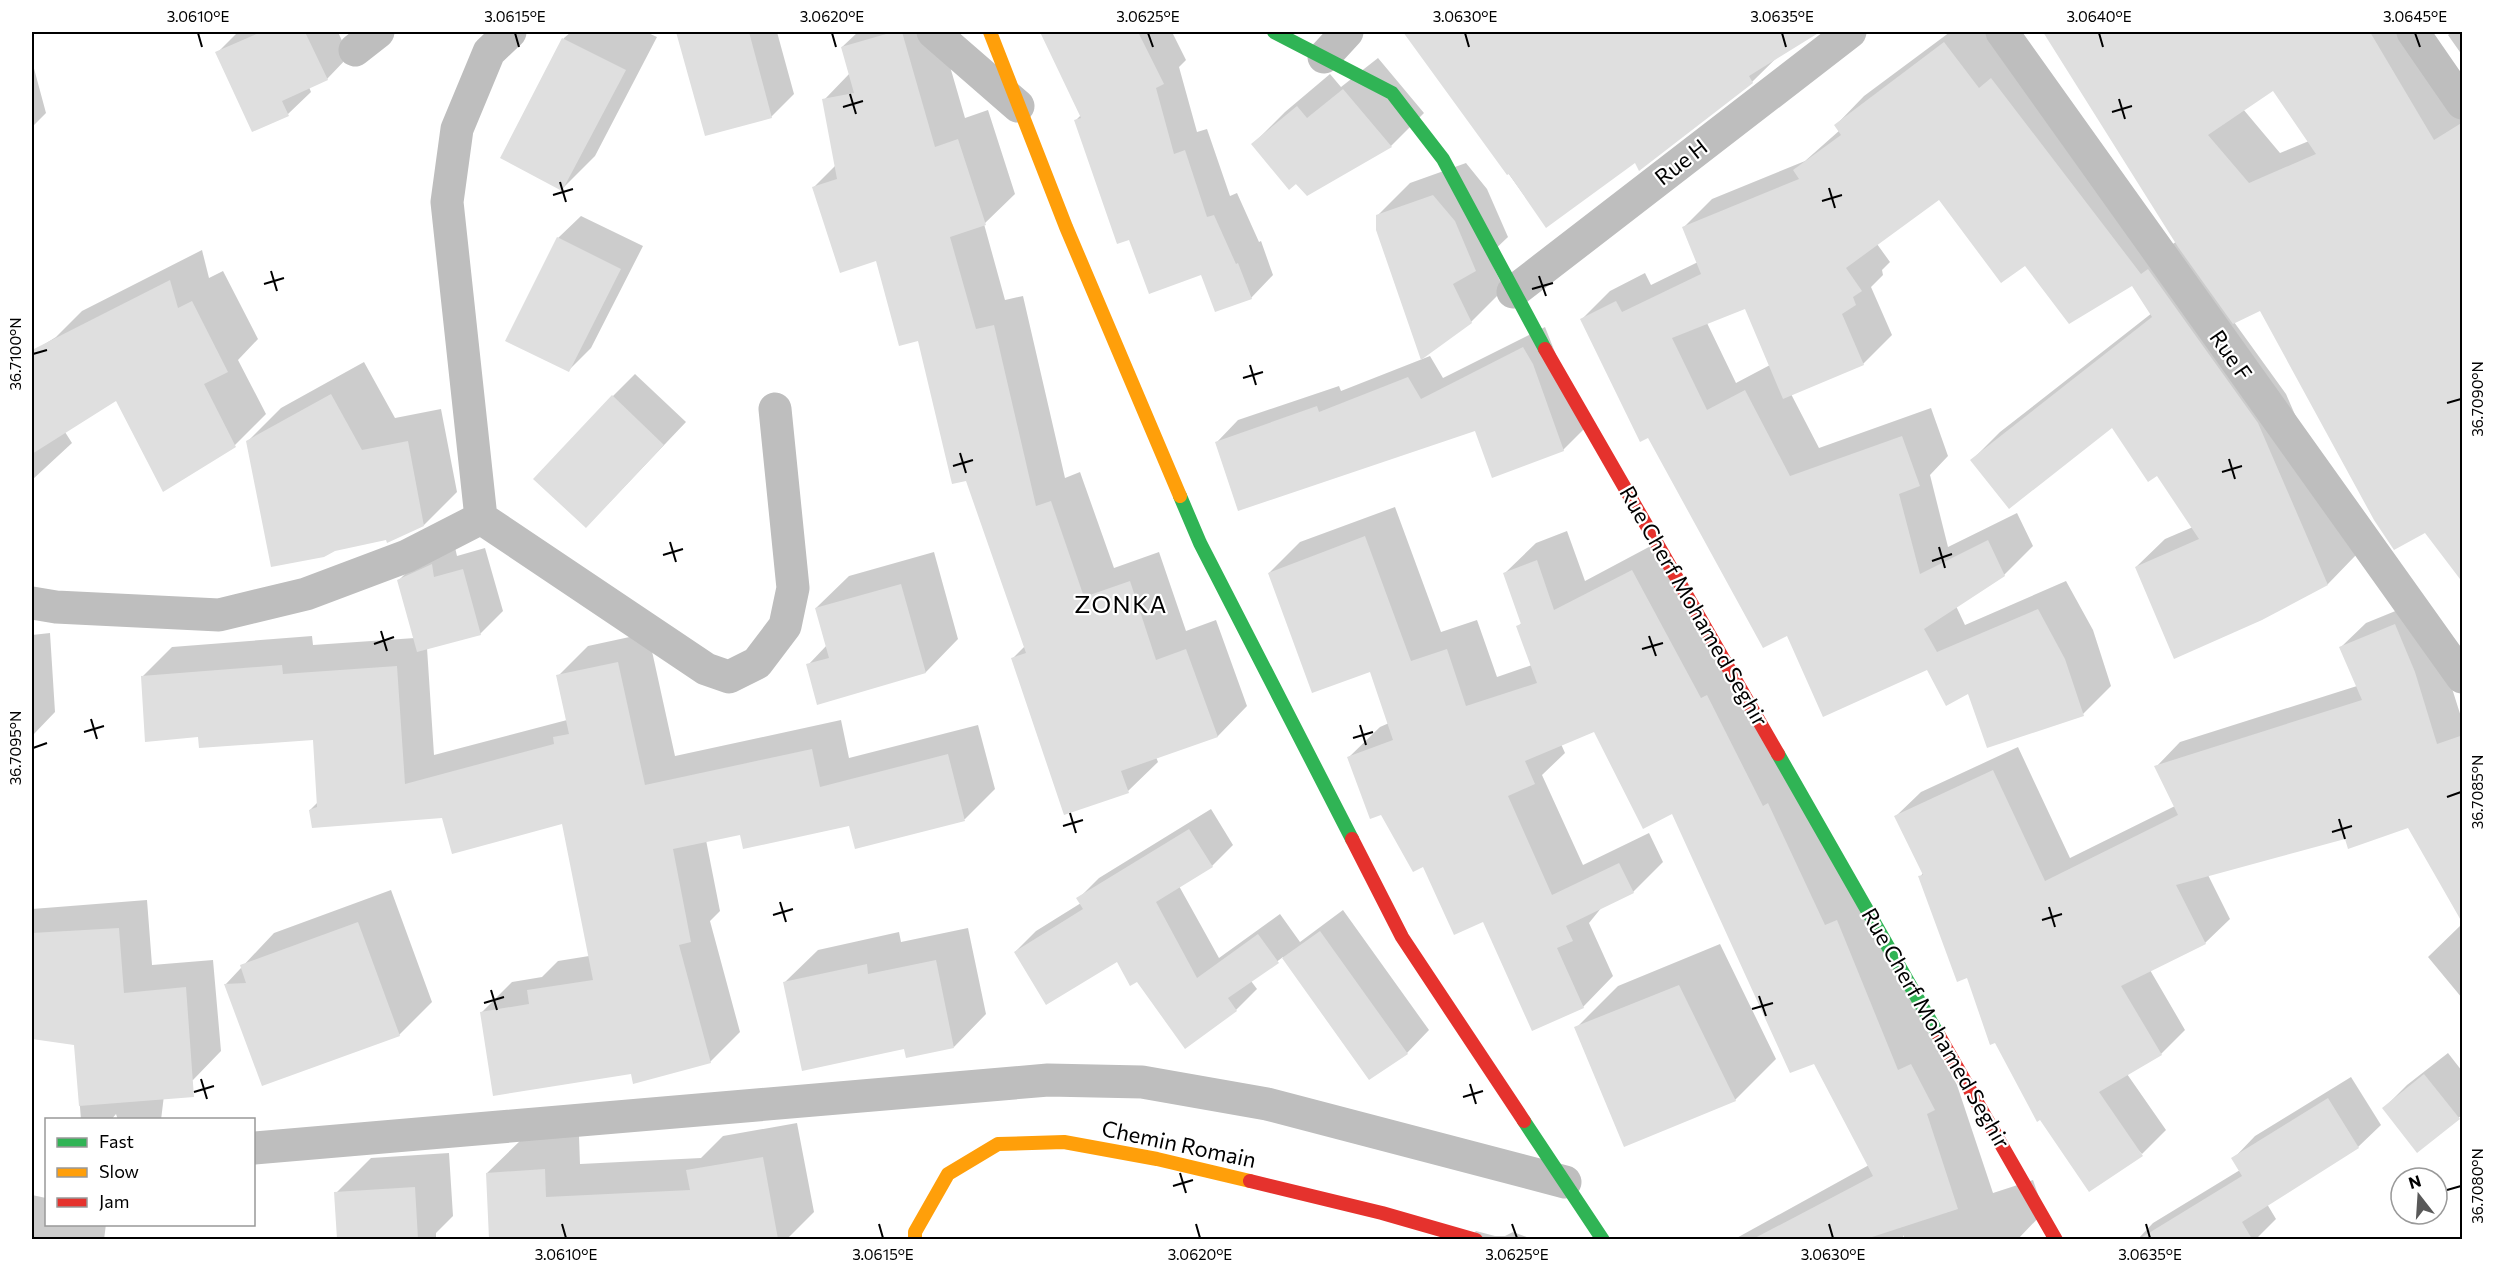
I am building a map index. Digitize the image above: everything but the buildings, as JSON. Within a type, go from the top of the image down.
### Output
[{"type":"street","points":[[510,32],[489,52],[458,129],[447,202],[481,518],[706,669],[729,677],[757,663],[785,626],[793,588],[775,408]]},
{"type":"street","points":[[933,32],[1018,106]]},
{"type":"street","points":[[990,32],[1066,227],[1206,554],[1402,937],[1603,1239]]},
{"type":"street","name":"Rue Cherf Mohamed Seghir","points":[[1274,32],[1392,93],[1443,159],[1513,292],[2056,1239]]},
{"type":"street","points":[[1324,57],[1347,32]]},
{"type":"street","name":"Rue H","points":[[1513,292],[1850,32]]},
{"type":"street","name":"Rue F","points":[[2002,32],[2463,677]]},
{"type":"street","points":[[2413,32],[2463,103]]},
{"type":"street","points":[[32,603],[56,607],[219,615],[316,590],[407,556],[481,518]]},
{"type":"street","points":[[255,1148],[1024,1082],[1142,1082],[1267,1104],[1565,1182]]},
{"type":"street","name":"Chemin Romain","points":[[915,1239],[915,1232],[948,1174],[998,1144],[1064,1142],[1157,1159],[1382,1213],[1476,1239]]},
{"type":"traffic: fast","points":[[1274,32],[1392,93],[1443,159],[1545,349]]},
{"type":"traffic: fast","points":[[1180,496],[1200,543],[1352,839]]},
{"type":"traffic: fast","points":[[1778,754],[1939,1036]]},
{"type":"traffic: fast","points":[[1524,1121],[1603,1240]]},
{"type":"traffic: slow","points":[[990,32],[1066,227],[1180,496]]},
{"type":"traffic: slow","points":[[915,1240],[915,1232],[948,1174],[998,1144],[1064,1142],[1157,1159],[1250,1181]]},
{"type":"traffic: jam","points":[[1545,349],[1778,754]]},
{"type":"traffic: jam","points":[[1352,839],[1402,937],[1524,1121]]},
{"type":"traffic: jam","points":[[1939,1036],[2056,1240]]},
{"type":"traffic: jam","points":[[1250,1181],[1382,1213],[1476,1240]]},
{"type":"district","name":"ZONKA","points":[[1121,605]]}]
